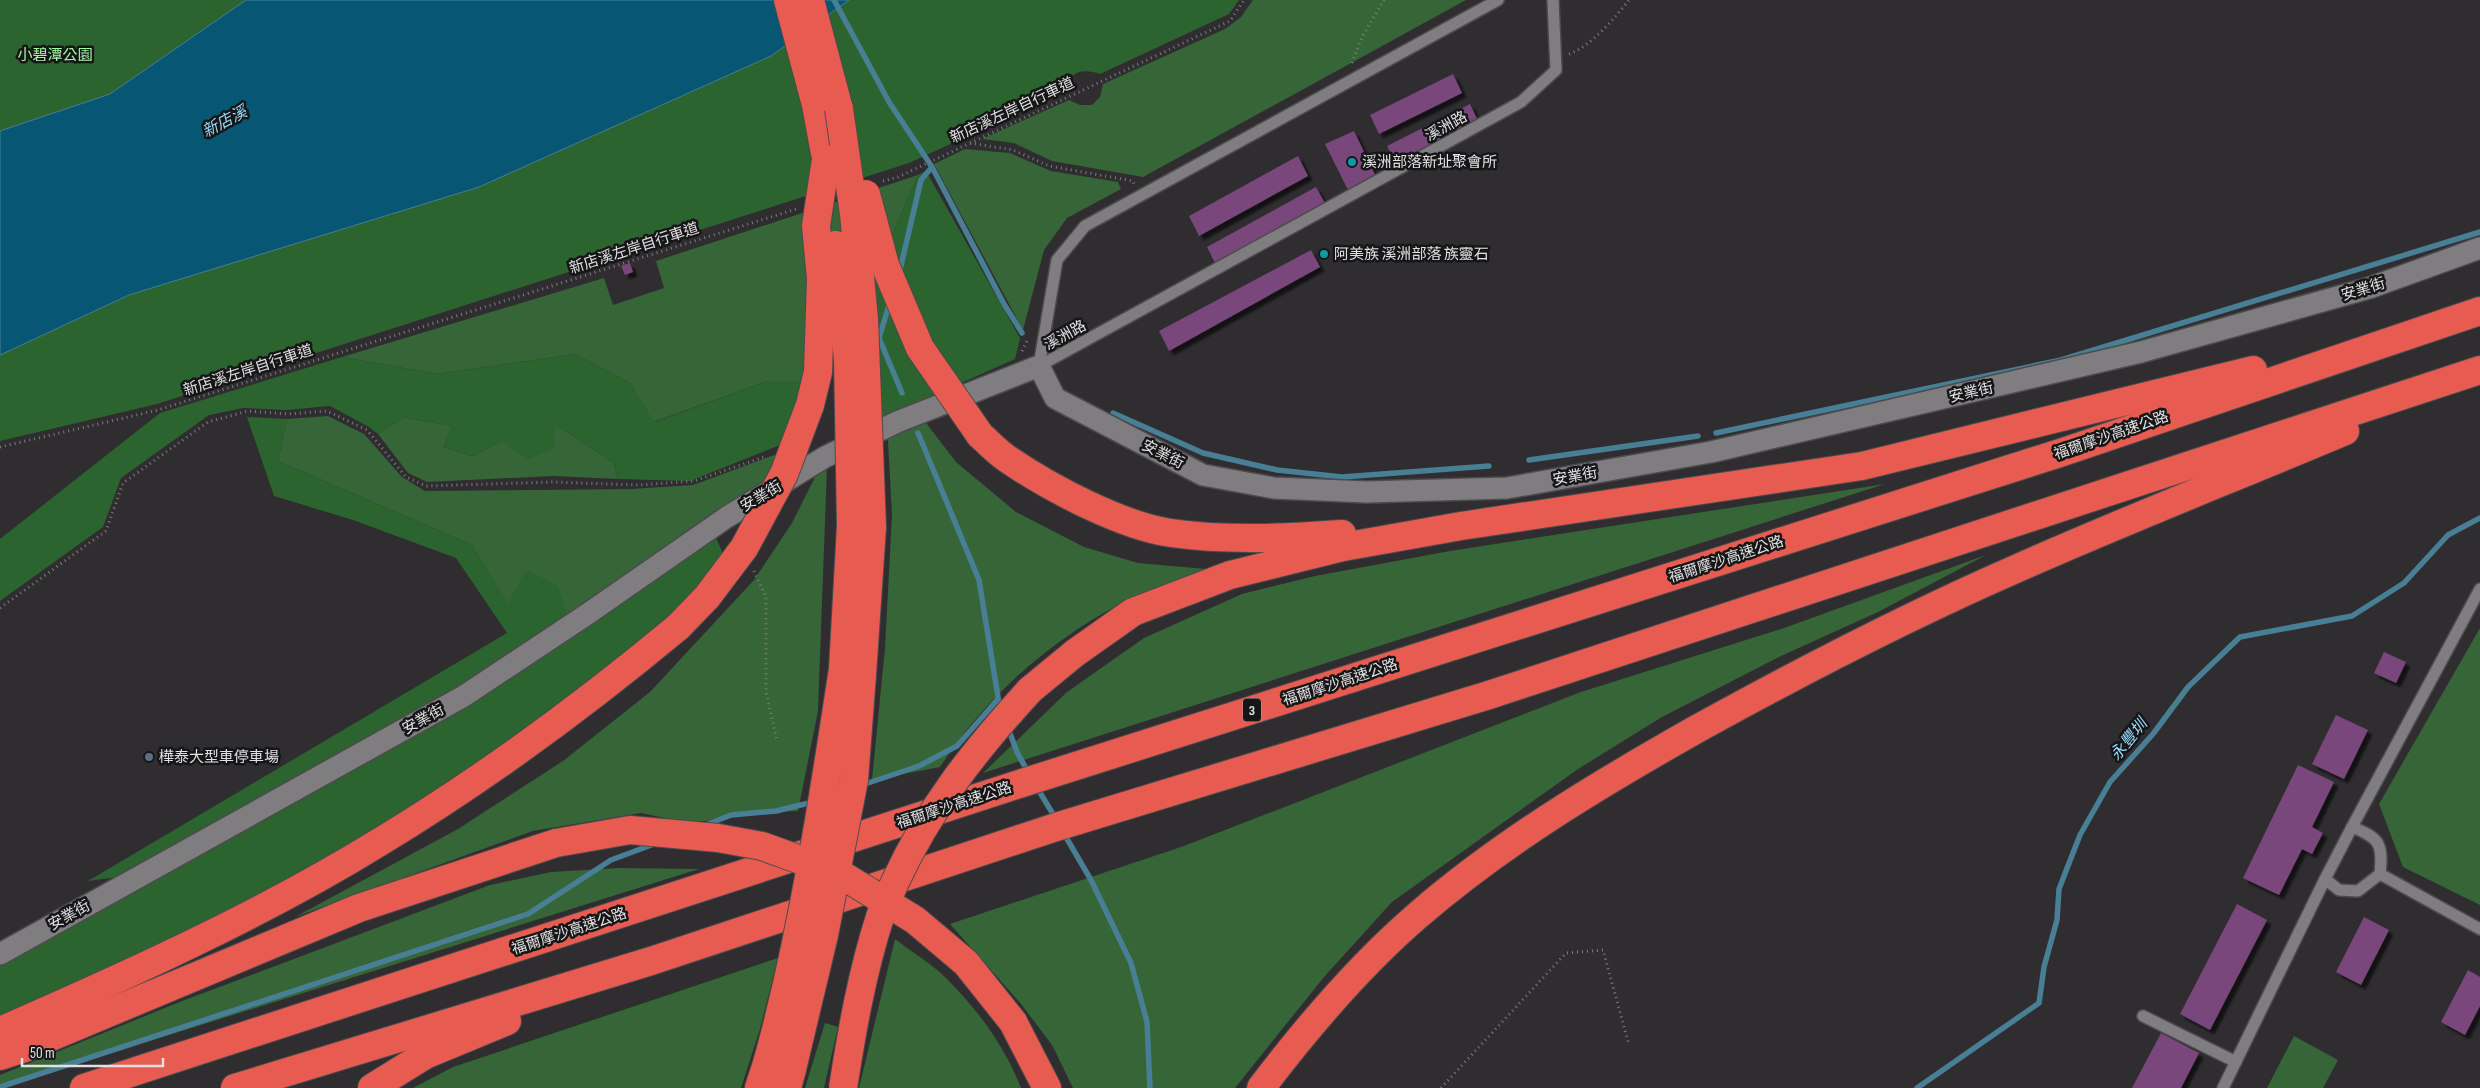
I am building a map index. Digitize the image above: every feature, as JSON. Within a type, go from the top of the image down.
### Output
[{"type":"highway","points":[[788,0],[816,105],[826,159],[848,359],[862,526]]},
{"type":"highway","points":[[810,0],[839,109],[856,156],[885,265],[920,348],[980,435],[1007,460],[1079,501],[1120,518],[1169,533],[1219,538],[1282,538],[1461,526]]},
{"type":"highway","points":[[759,1088],[782,1072],[780,1016],[853,672],[862,526],[864,319],[854,214],[839,109]]},
{"type":"highway","points":[[0,1031],[164,956],[273,901],[378,844],[497,766],[608,686],[678,627],[707,597],[744,548],[784,474],[810,405],[818,372],[820,279],[816,226],[826,159]]},
{"type":"highway","name":"福爾摩沙高速公路","points":[[84,1088],[1013,786],[2050,456],[2480,311]]},
{"type":"highway","points":[[843,1088],[856,1005],[880,916],[912,844],[950,785],[986,739],[1030,690],[1075,653],[1134,612],[1230,575],[1343,547],[1461,526],[1862,466],[2419,330]]},
{"type":"highway","points":[[235,1088],[651,961],[1056,827],[1489,695],[2480,370]]},
{"type":"highway","points":[[1261,1088],[1333,998],[1416,917],[1470,872],[1632,766],[1773,687],[2016,569],[2480,375]]},
{"type":"highway","points":[[0,1056],[22,1049],[360,908],[556,843],[630,830],[718,838],[762,846],[842,875],[915,920],[966,963],[1014,1022],[1047,1088]]},
{"type":"highway","points":[[372,1088],[425,1055],[651,961]]},
{"type":"street","name":"安業街","points":[[0,954],[464,696],[589,613],[727,517],[825,457],[897,422],[1039,366],[1055,398],[1203,475],[1274,488],[1348,491],[1507,488],[1711,452],[2142,352],[2369,288],[2480,248]]},
{"type":"lane","name":"溪洲路","points":[[1039,366],[1056,260],[1085,226],[1498,0]]},
{"type":"lane","name":"溪洲路","points":[[1039,366],[1521,102],[1556,70],[1553,0]]},
{"type":"lane","points":[[2223,1088],[2325,879],[2480,589]]},
{"type":"lane","points":[[2325,879],[2339,890],[2358,891],[2380,874],[2382,851],[2371,834],[2352,827]]},
{"type":"lane","points":[[2380,874],[2480,929]]},
{"type":"lane","points":[[2143,1016],[2236,1062]]},
{"type":"path","name":"新店溪左岸自行車道","points":[[879,182],[898,176],[970,143],[1230,21],[1244,0]]},
{"type":"path","points":[[1344,84],[1362,37],[1384,0]]},
{"type":"path","points":[[1556,58],[1577,51],[1614,18],[1629,0]]},
{"type":"path","points":[[970,143],[1013,150],[1049,166],[1133,181],[1140,195]]},
{"type":"path","name":"新店溪左岸自行車道","points":[[0,447],[158,410],[803,206]]},
{"type":"path","points":[[0,608],[106,531],[123,483],[208,422],[248,411],[288,414],[327,411],[367,430],[406,477],[426,486],[553,482],[638,485],[694,481],[772,454]]},
{"type":"path","points":[[753,570],[766,597],[766,692],[777,741]]},
{"type":"path","points":[[1441,1088],[1566,953],[1603,950],[1629,1045]]},
{"type":"green space","name":"小碧潭公園","points":[[0,0],[246,0],[110,94],[0,131]]},
{"type":"green space","points":[[849,0],[1239,0],[1229,14],[1100,74],[1088,71],[1077,73],[1070,79],[1066,91],[909,163],[157,404],[0,441],[0,355],[129,295],[479,187],[771,56]]},
{"type":"green space","points":[[1253,0],[1466,0],[1143,177],[1052,161],[1014,143],[982,139],[1069,100],[1080,105],[1092,105],[1100,97],[1103,84],[1225,29],[1241,17]]},
{"type":"green space","points":[[965,149],[1010,153],[1051,171],[1118,182],[1121,189],[1067,218],[1044,250],[1023,330],[934,164]]},
{"type":"green space","points":[[926,171],[1020,338],[1015,359],[878,420],[866,261],[888,245],[918,175]]},
{"type":"green space","points":[[918,175],[888,245],[809,311],[804,381],[768,381],[653,422],[630,383],[575,354],[437,374],[342,357],[604,278],[613,305],[664,288],[656,261]]},
{"type":"green space","points":[[883,350],[907,398],[956,462],[1016,512],[1084,547],[1138,563],[1206,569],[1128,600],[1066,637],[1042,655],[997,696],[977,718],[940,767],[872,780],[885,648],[892,515]]},
{"type":"green space","points":[[575,354],[630,383],[654,422],[768,381],[804,381],[790,441],[690,481],[618,479],[614,463],[555,424],[554,448],[527,460],[501,441],[472,456],[444,447],[452,426],[404,417],[378,434],[369,427],[330,406],[286,410],[243,408],[209,415],[121,478],[103,527],[0,601],[0,539],[160,413],[342,357],[437,374]]},
{"type":"green space","points":[[328,416],[364,434],[402,477],[425,491],[631,489],[693,485],[788,450],[774,486],[568,615],[508,605],[472,545],[278,461],[287,419]]},
{"type":"green space","points":[[247,417],[287,419],[278,461],[472,545],[508,604],[526,570],[557,585],[568,615],[448,697],[125,876],[88,881],[507,633],[456,558],[353,520],[274,496]]},
{"type":"green space","points":[[404,417],[452,426],[444,447],[472,456],[501,441],[555,424],[614,463],[618,479],[553,476],[427,482],[408,473],[378,434]]},
{"type":"green space","points":[[828,440],[818,711],[798,811],[733,813],[707,821],[678,821],[641,813],[533,831],[295,917],[458,829],[563,761],[650,692],[754,580],[792,523],[818,471]]},
{"type":"green space","points":[[1885,484],[983,773],[1067,692],[1144,638],[1242,594],[1315,576],[1450,551]]},
{"type":"green space","points":[[716,538],[726,560],[630,662],[380,835],[153,955],[0,1017],[0,963],[462,708]]},
{"type":"green space","points":[[1986,555],[1878,612],[1781,656],[1662,717],[1578,769],[1392,902],[1324,977],[1235,1088],[1073,1088],[1052,1045],[1021,1004],[950,924],[1184,846],[1581,692],[1784,628]]},
{"type":"green space","points":[[2480,628],[2480,905],[2403,867],[2379,804]]},
{"type":"green space","points":[[619,868],[699,869],[0,1088],[0,1075],[182,1001],[490,885],[551,872]]},
{"type":"green space","points":[[895,939],[941,974],[970,1004],[999,1044],[1021,1088],[859,1088]]},
{"type":"green space","points":[[778,958],[760,1029],[741,1088],[413,1088],[453,1067]]},
{"type":"green space","points":[[825,1023],[838,1027],[824,1088],[805,1088]]},
{"type":"green space","points":[[2294,1036],[2338,1060],[2323,1088],[2267,1088]]},
{"type":"water","name":"新店溪","points":[[246,0],[849,0],[771,56],[479,187],[129,295],[0,355],[0,131],[110,94]]},
{"type":"building","points":[[1453,74],[1462,93],[1379,134],[1370,115]]},
{"type":"building","points":[[1470,104],[1479,123],[1396,165],[1387,146]]},
{"type":"building","name":"溪洲部落新址聚會所","points":[[1354,131],[1378,181],[1350,194],[1325,144]]},
{"type":"building","points":[[1298,156],[1308,176],[1199,236],[1189,216]]},
{"type":"building","points":[[1316,187],[1327,207],[1217,267],[1207,247]]},
{"type":"building","points":[[1311,250],[1320,267],[1169,351],[1159,331]]},
{"type":"building","points":[[630,263],[633,272],[625,275],[621,266]]},
{"type":"building","points":[[2384,652],[2406,662],[2396,683],[2374,673]]},
{"type":"building","points":[[2336,715],[2368,730],[2344,779],[2312,764]]},
{"type":"building","points":[[2298,765],[2334,782],[2312,827],[2323,833],[2312,854],[2302,849],[2279,895],[2243,878]]},
{"type":"building","points":[[2237,904],[2267,920],[2210,1030],[2180,1014]]},
{"type":"building","points":[[2364,917],[2389,930],[2361,985],[2336,972]]},
{"type":"building","points":[[2468,970],[2480,977],[2480,1006],[2465,1035],[2441,1022]]},
{"type":"building","points":[[2161,1033],[2199,1053],[2181,1088],[2132,1088]]},
{"type":"waterway","points":[[834,0],[889,102],[932,167],[1004,304],[1022,333]]},
{"type":"waterway","points":[[899,274],[921,180],[932,167]]},
{"type":"waterway","points":[[1716,433],[2061,360],[2480,232]]},
{"type":"waterway","points":[[890,302],[879,338],[902,393]]},
{"type":"waterway","points":[[1113,413],[1203,453],[1277,470],[1342,477],[1489,466]]},
{"type":"waterway","points":[[918,433],[979,580],[999,703]]},
{"type":"waterway","points":[[1529,460],[1698,436]]},
{"type":"waterway","name":"永豐圳","points":[[1917,1088],[2039,1003],[2044,967],[2057,920],[2059,889],[2080,835],[2110,782],[2153,734],[2188,687],[2240,637],[2352,616],[2404,583],[2448,535],[2480,518]]},
{"type":"waterway","points":[[862,785],[919,766],[957,746],[998,699]]},
{"type":"waterway","points":[[1008,728],[1017,752],[1029,774]]},
{"type":"waterway","points":[[1036,786],[1056,819]]},
{"type":"waterway","points":[[703,826],[731,815],[776,811],[813,802]]},
{"type":"waterway","points":[[1063,832],[1091,880],[1131,963],[1147,1022],[1150,1088]]},
{"type":"waterway","points":[[0,1087],[528,914],[611,860],[654,844]]},
{"type":"place","name":"溪洲部落新址聚會所","points":[[1352,162]]},
{"type":"place","name":"阿美族 溪洲部落 族靈石","points":[[1324,254]]},
{"type":"place","name":"樺泰大型車停車場","points":[[149,757]]}]
